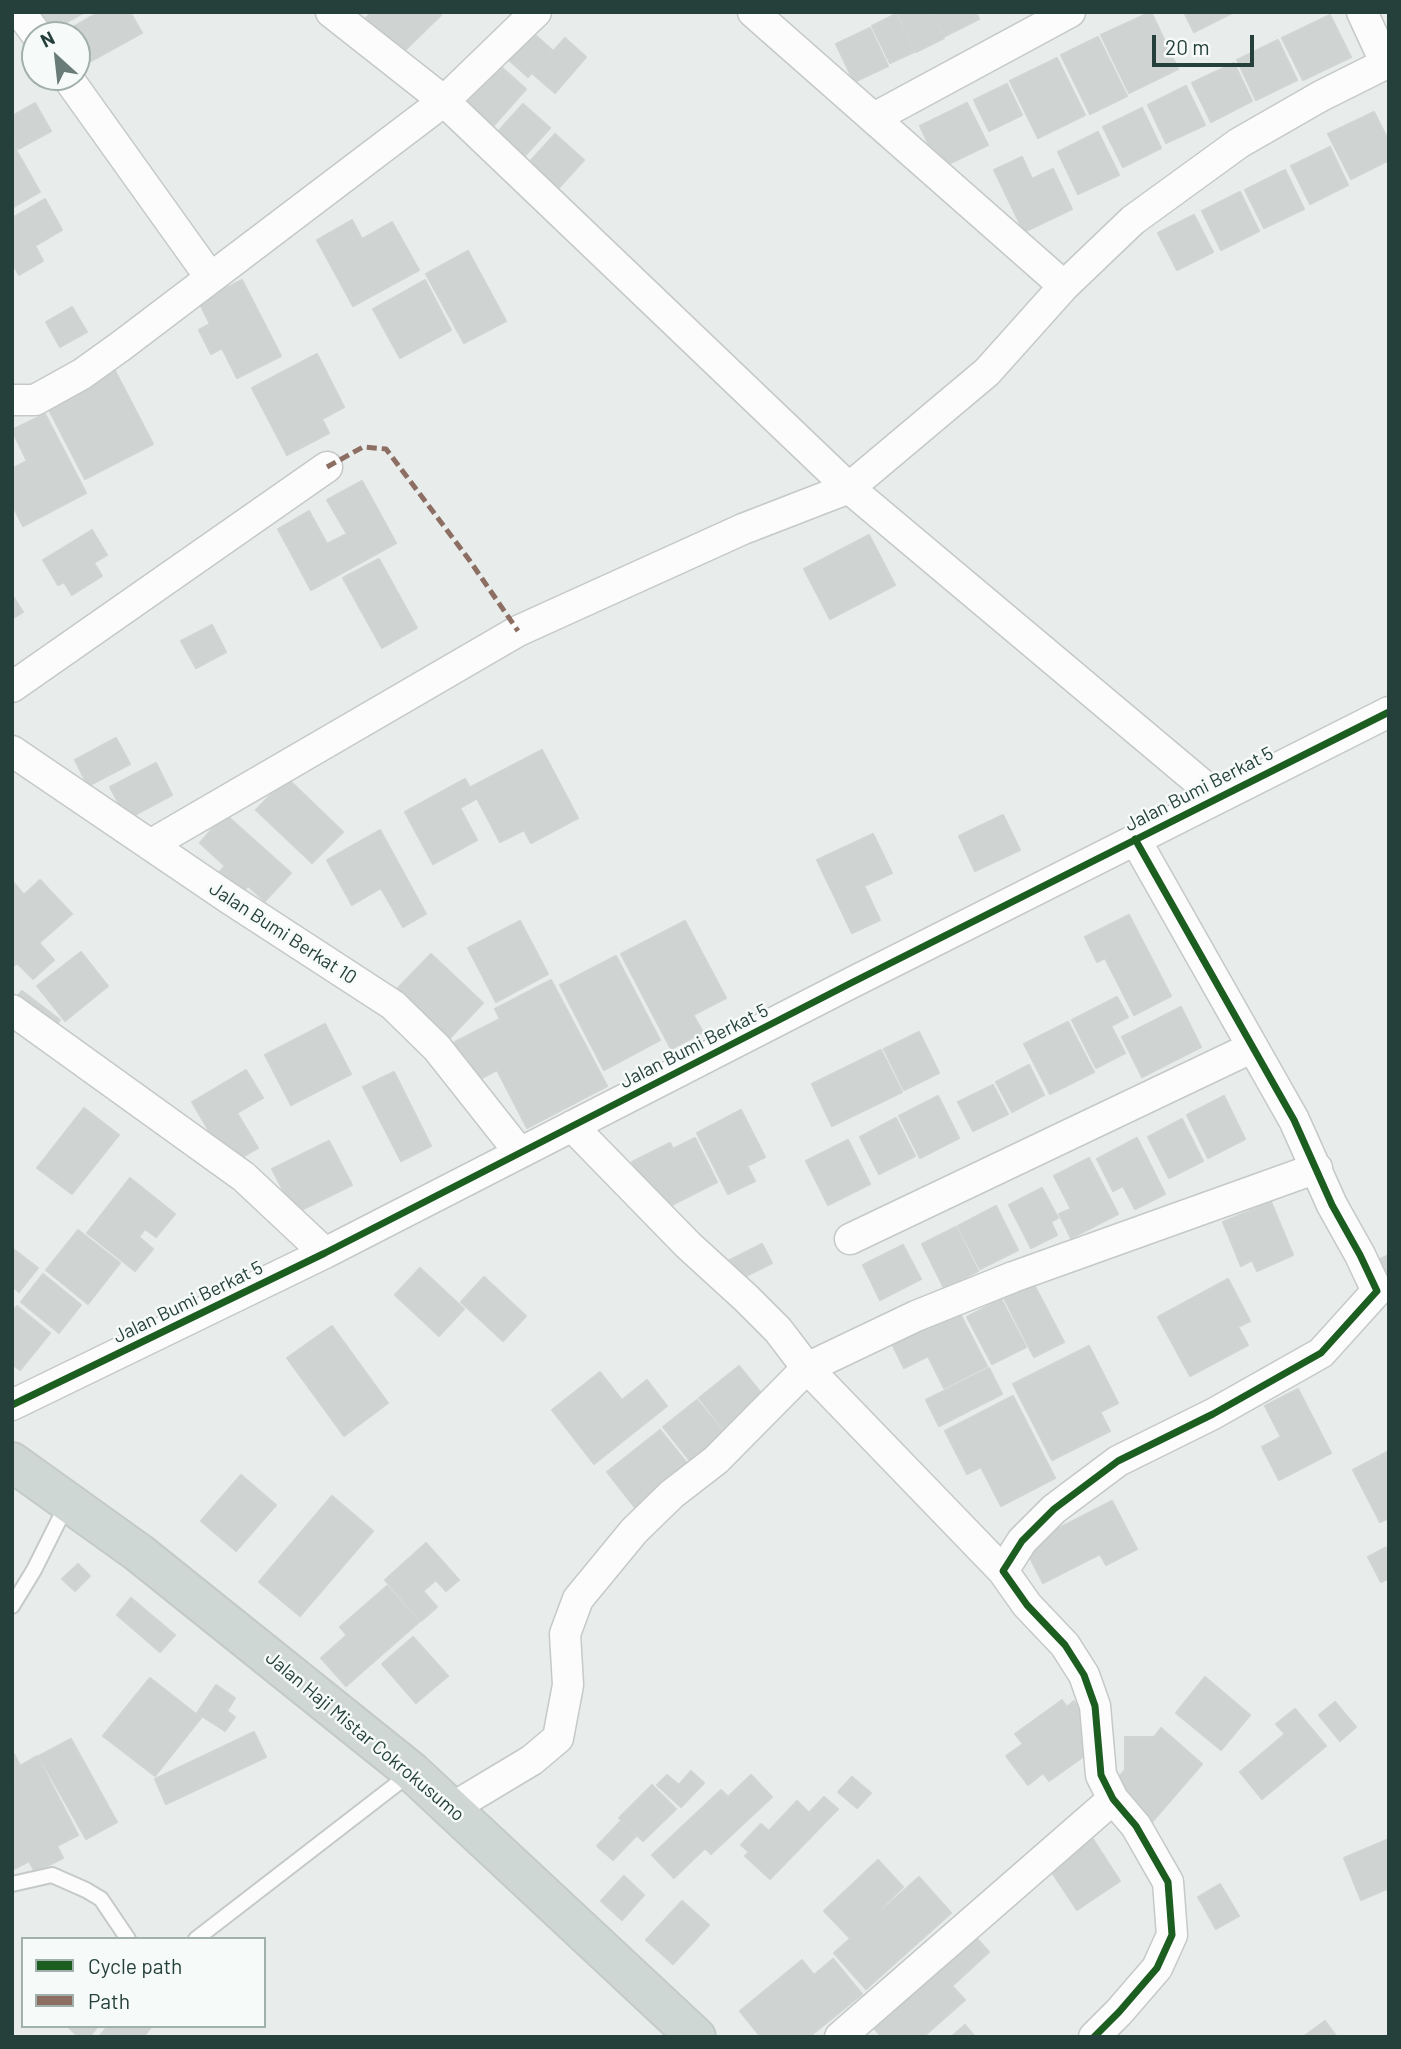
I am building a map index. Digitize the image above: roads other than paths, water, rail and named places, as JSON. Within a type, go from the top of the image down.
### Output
[{"type":"main road","name":"Jalan Haji Mistar Cokrokusumo","points":[[12,1462],[138,1553],[412,1772],[696,2037]]},
{"type":"street","points":[[331,12],[444,101],[849,488],[1217,797]]},
{"type":"street","points":[[12,400],[35,400],[82,374],[121,346],[444,101],[536,12]]},
{"type":"street","points":[[753,12],[1064,286]]},
{"type":"street","points":[[874,118],[1070,12]]},
{"type":"street","points":[[150,845],[518,631],[743,528],[849,488],[987,372],[1064,286],[1133,220],[1239,144],[1321,96],[1387,63],[1362,12]]},
{"type":"street","points":[[77,91],[210,277]]},
{"type":"street","points":[[12,687],[327,467]]},
{"type":"street","name":"Jalan Bumi Berkat 5","points":[[12,1405],[325,1253],[1217,797],[1389,712]]},
{"type":"street","name":"Jalan Bumi Berkat 10","points":[[12,751],[393,1005],[437,1048],[520,1153]]},
{"type":"street","points":[[1003,1571],[1022,1541],[1054,1508],[1118,1461],[1213,1414],[1321,1353],[1383,1302],[1332,1205],[1294,1120],[1135,839]]},
{"type":"street","points":[[12,1010],[244,1177],[325,1253]]},
{"type":"street","points":[[850,1239],[1253,1046]]},
{"type":"street","points":[[572,1126],[688,1245],[778,1330],[807,1368],[1003,1571],[1027,1605],[1065,1645],[1084,1675],[1094,1706],[1101,1775],[1113,1799],[1136,1826],[1168,1882],[1171,1935],[1157,1968],[1094,2037]]},
{"type":"street","points":[[452,1808],[532,1760],[558,1738],[568,1685],[565,1634],[578,1599],[634,1531],[672,1494],[716,1460],[807,1368],[916,1315],[1013,1277],[1317,1168]]},
{"type":"street","points":[[840,2037],[1113,1799]]},
{"type":"lane","points":[[12,1606],[34,1570],[69,1501]]},
{"type":"lane","points":[[199,1937],[412,1772]]},
{"type":"lane","points":[[12,1884],[52,1875],[86,1890],[101,1899],[127,1937]]}]
